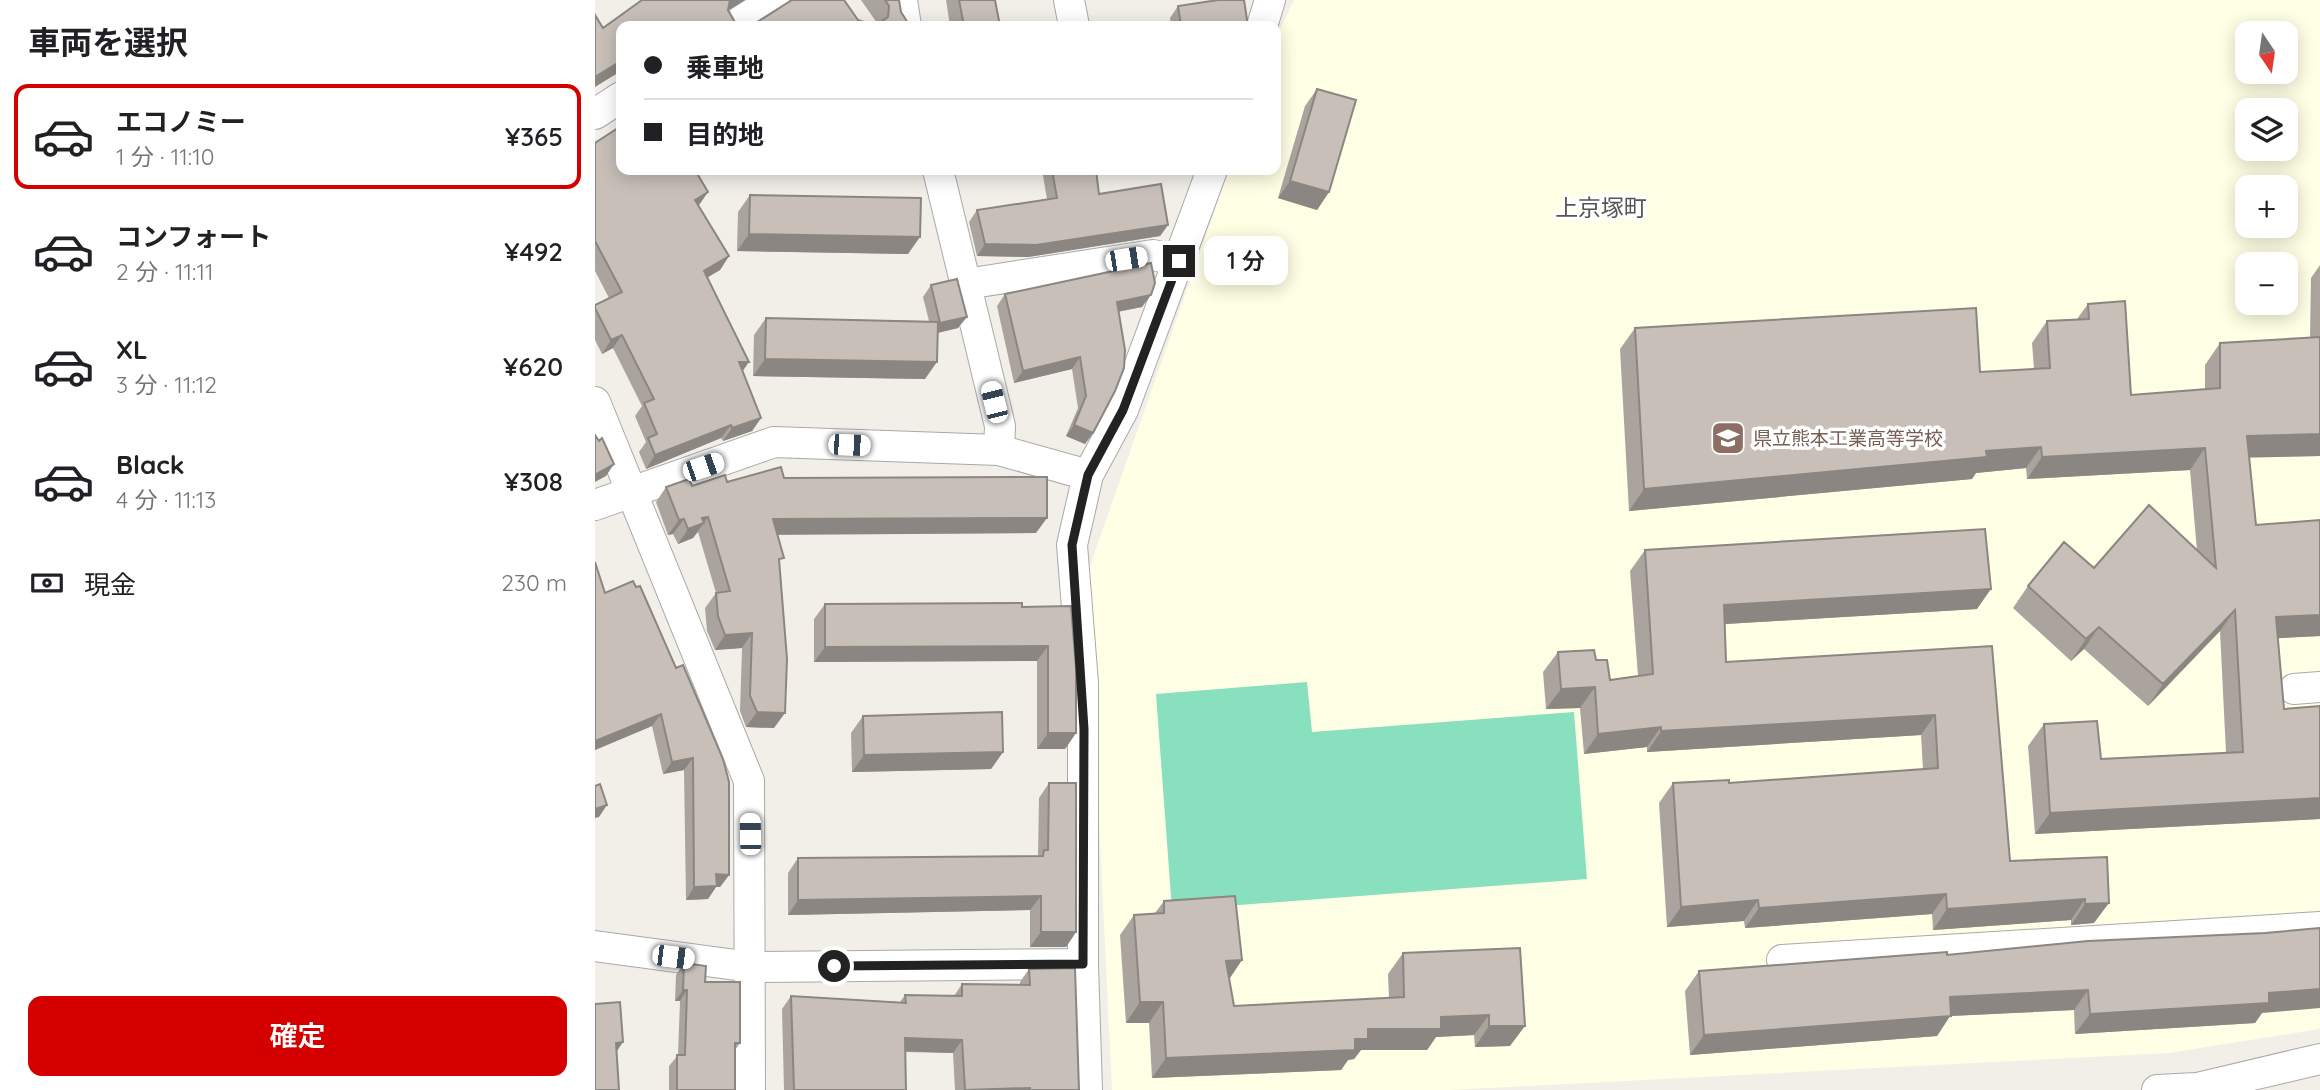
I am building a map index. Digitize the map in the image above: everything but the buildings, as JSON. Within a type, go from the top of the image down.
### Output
[{"type":"street","points":[[741,21],[774,0]]},
{"type":"street","points":[[902,0],[905,21]]},
{"type":"street","points":[[1069,0],[1073,21]]},
{"type":"street","points":[[1264,21],[1271,0]]},
{"type":"street","points":[[595,114],[616,100]]},
{"type":"street","points":[[939,175],[1000,426],[999,450]]},
{"type":"street","points":[[1087,1090],[1083,964],[1084,723],[1072,545],[1088,475],[1123,410],[1210,175]]},
{"type":"street","points":[[966,284],[1153,255],[1179,261]]},
{"type":"street","points":[[595,402],[749,781],[750,1090]]},
{"type":"street","points":[[595,505],[774,442],[999,450],[1088,475]]},
{"type":"street","points":[[1782,960],[2320,927]]},
{"type":"street","points":[[595,946],[751,967],[1083,964]]},
{"type":"street","points":[[2157,1090],[2197,1089],[2320,1059]]},
{"type":"shaded area","name":"県立熊本工業高等学校","points":[[1294,0],[2320,0],[2320,1029],[2169,1053],[1450,1090],[1112,1090],[1087,574],[1227,175],[1281,175],[1281,27]]},
{"type":"green space","points":[[1307,682],[1312,732],[1574,712],[1587,879],[1172,910],[1156,694]]},
{"type":"place","name":"県立熊本工業高等学校","points":[[1728,438]]},
{"type":"district","name":"上京塚町","points":[[1601,207]]},
{"type":"route","points":[[834,966],[1083,964],[1086,775],[1083,683],[1072,545],[1088,475],[1123,410],[1179,261]]}]
